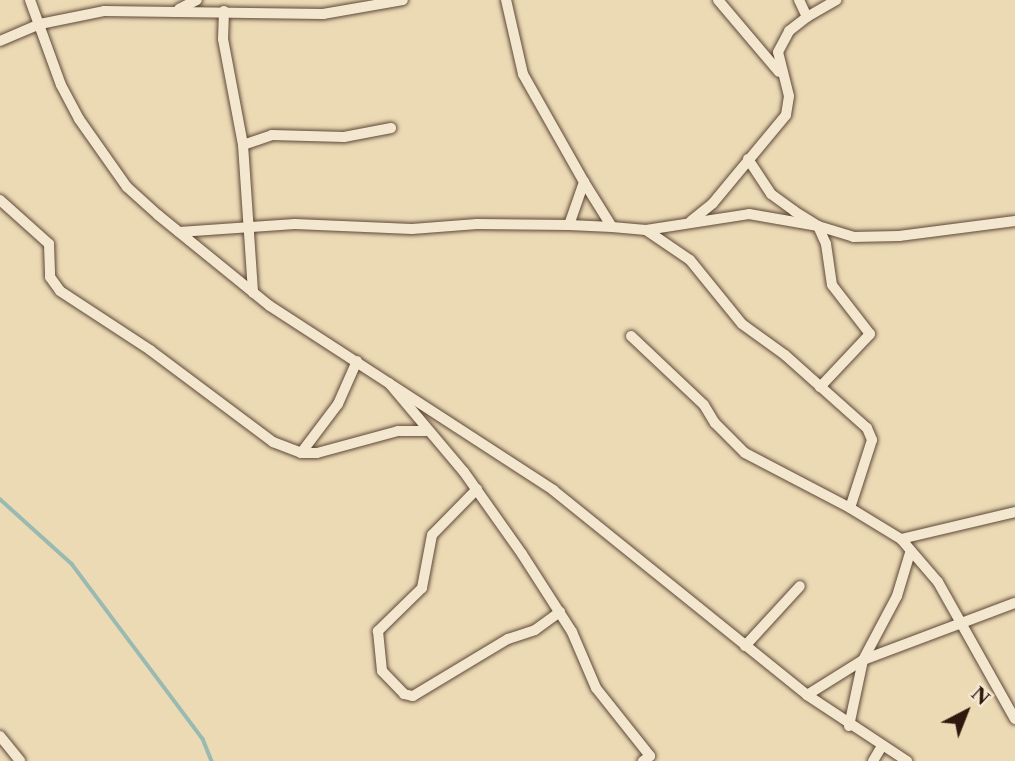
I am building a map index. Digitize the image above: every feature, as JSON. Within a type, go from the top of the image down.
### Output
[{"type":"street","points":[[30,0],[61,85],[102,155],[127,187],[253,293],[385,377],[553,490],[807,695],[849,726],[907,761]]},
{"type":"street","points":[[178,9],[197,0]]},
{"type":"street","points":[[0,41],[40,24],[104,11],[178,9],[323,14],[403,0]]},
{"type":"street","points":[[506,0],[523,74],[612,227]]},
{"type":"street","points":[[718,0],[782,75]]},
{"type":"street","points":[[799,0],[807,17]]},
{"type":"street","points":[[691,221],[786,116],[789,96],[782,75],[779,44],[807,17],[837,0]]},
{"type":"street","points":[[224,11],[223,39],[243,145],[253,293]]},
{"type":"street","points":[[243,145],[272,135],[344,137],[391,128]]},
{"type":"street","points":[[748,159],[771,194],[818,226],[826,244],[832,285],[870,334],[820,387]]},
{"type":"street","points":[[569,225],[584,182]]},
{"type":"street","points":[[0,200],[49,244],[50,277],[60,291],[150,350],[229,413],[273,442],[302,453],[398,431],[426,431]]},
{"type":"street","points":[[179,232],[295,224],[412,229],[569,225],[646,230],[691,221],[759,214],[818,226],[853,237],[877,237],[1015,222]]},
{"type":"street","points":[[646,230],[690,260],[742,324],[820,387],[870,434],[870,449],[850,508]]},
{"type":"street","points":[[631,336],[704,405],[715,423],[745,453],[850,508],[901,539],[938,582],[1015,719]]},
{"type":"street","points":[[302,453],[338,404],[356,361]]},
{"type":"street","points":[[385,377],[426,431],[477,489],[560,612],[596,688],[649,759]]},
{"type":"street","points":[[477,489],[432,535],[422,588],[378,631],[382,671],[404,694],[413,696],[508,639],[535,630],[560,612]]},
{"type":"street","points":[[901,539],[1015,512]]},
{"type":"street","points":[[849,726],[863,660],[897,596],[911,553]]},
{"type":"street","points":[[745,646],[800,586]]},
{"type":"street","points":[[807,695],[863,660],[963,625],[1015,603]]},
{"type":"street","points":[[0,736],[20,761]]},
{"type":"street","points":[[873,761],[882,746]]},
{"type":"waterway","points":[[0,499],[72,564],[203,739],[212,761]]}]
